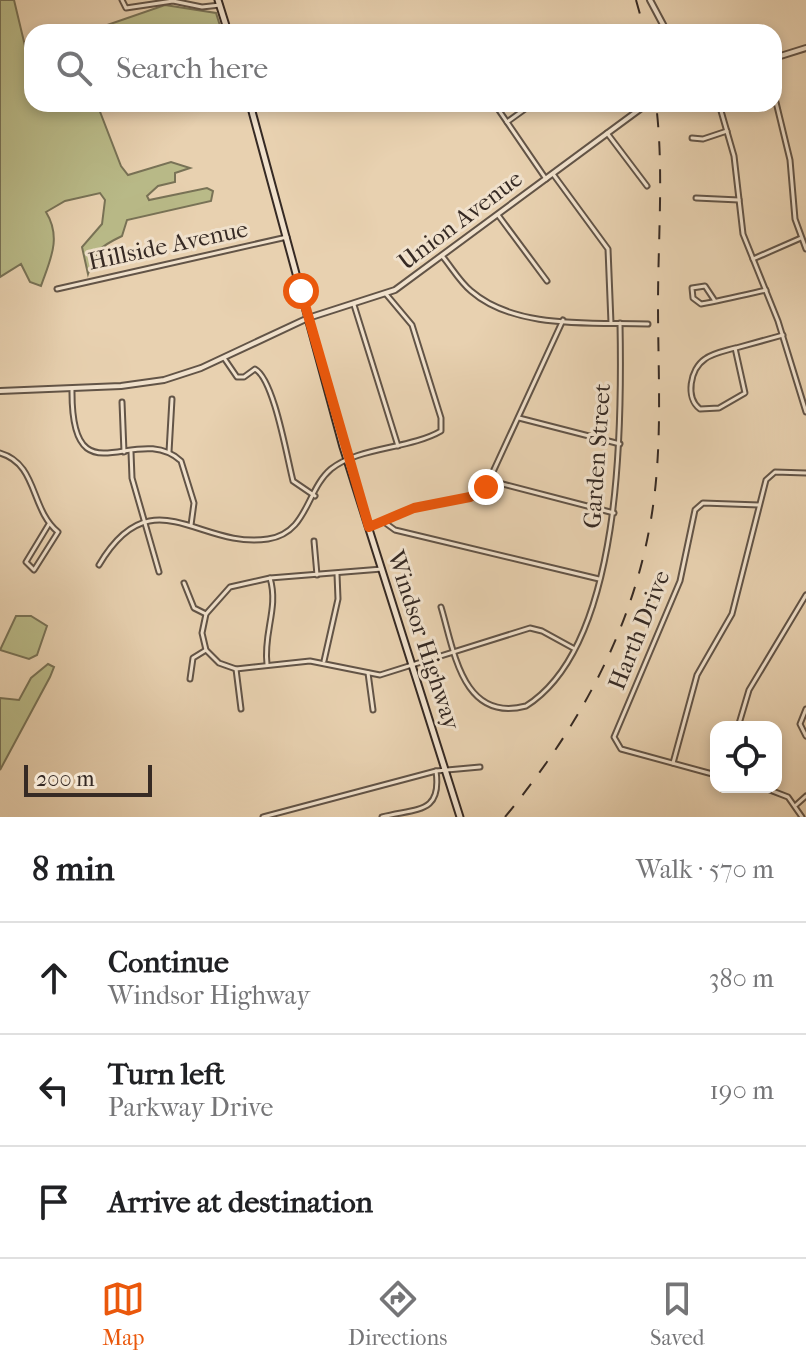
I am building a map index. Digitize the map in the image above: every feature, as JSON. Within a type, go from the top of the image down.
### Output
[{"type":"main road","points":[[219,2],[226,24]]},
{"type":"main road","name":"Windsor Highway","points":[[252,112],[348,461],[460,817]]},
{"type":"street","points":[[122,0],[126,8],[172,0],[202,7],[219,2]]},
{"type":"street","points":[[650,0],[663,24]]},
{"type":"street","points":[[782,56],[806,48]]},
{"type":"street","points":[[500,112],[546,179]]},
{"type":"street","points":[[507,122],[521,112]]},
{"type":"street","name":"Union Avenue","points":[[0,391],[153,383],[223,357],[308,318],[386,294],[414,279],[636,112]]},
{"type":"street","points":[[721,112],[743,234],[783,335],[806,412]]},
{"type":"street","points":[[778,112],[790,160],[795,219],[806,249]]},
{"type":"street","points":[[692,138],[703,139],[727,131]]},
{"type":"street","points":[[607,133],[647,186]]},
{"type":"street","points":[[553,174],[608,249],[611,323]]},
{"type":"street","points":[[696,198],[739,200]]},
{"type":"street","points":[[498,215],[547,281]]},
{"type":"street","name":"Hillside Avenue","points":[[57,289],[287,237]]},
{"type":"street","points":[[752,259],[801,238]]},
{"type":"street","points":[[443,257],[469,289],[488,302],[526,316],[648,324]]},
{"type":"street","points":[[715,301],[705,286],[692,288],[697,303],[715,301],[766,290]]},
{"type":"street","points":[[99,565],[115,541],[145,523],[169,519],[245,539],[266,540],[293,527],[330,470],[348,461],[437,434],[442,429],[412,325],[386,294]]},
{"type":"street","points":[[354,305],[398,446]]},
{"type":"street","points":[[369,527],[414,508],[470,497],[491,481],[563,320]]},
{"type":"street","name":"Garden Street","points":[[441,607],[464,682],[473,695],[514,708],[533,702],[573,648],[599,579],[614,513],[620,444],[620,323]]},
{"type":"street","points":[[735,348],[745,393],[719,408],[700,409],[692,401],[691,390],[697,366],[710,356],[735,348],[783,335]]},
{"type":"street","points":[[223,357],[237,377],[244,377],[255,369],[261,372],[272,399],[293,481],[315,496]]},
{"type":"street","points":[[72,388],[74,430],[82,444],[97,452],[169,452]]},
{"type":"street","points":[[172,399],[169,452],[186,470],[194,503],[191,525]]},
{"type":"street","points":[[122,402],[124,452]]},
{"type":"street","points":[[518,417],[620,444]]},
{"type":"street","points":[[131,452],[132,478],[159,572]]},
{"type":"street","points":[[0,453],[26,472],[40,511],[57,535],[34,570],[26,562],[49,524]]},
{"type":"street","points":[[673,763],[697,675],[732,614],[769,475],[778,471],[806,473]]},
{"type":"street","points":[[491,481],[614,513]]},
{"type":"street","name":"Harth Drive","points":[[710,773],[621,749],[615,742],[615,732],[680,581],[695,510],[703,503],[759,505]]},
{"type":"street","points":[[384,522],[395,530],[599,579]]},
{"type":"street","points":[[314,541],[317,575]]},
{"type":"street","points":[[382,569],[270,578],[230,587],[206,614],[202,633],[206,650],[219,663],[236,669],[267,664],[324,662],[368,673],[391,673],[530,628],[573,648]]},
{"type":"street","points":[[324,662],[338,599],[337,574]]},
{"type":"street","points":[[267,664],[265,643],[276,600],[270,578]]},
{"type":"street","points":[[184,583],[194,608],[206,614]]},
{"type":"street","points":[[740,721],[749,690],[806,595]]},
{"type":"street","points":[[190,679],[193,658],[206,650]]},
{"type":"street","points":[[236,669],[241,709]]},
{"type":"street","points":[[368,673],[373,710]]},
{"type":"street","points":[[806,709],[800,724],[806,736]]},
{"type":"street","points":[[263,817],[436,771],[480,767]]},
{"type":"street","points":[[382,817],[426,806],[436,799],[439,793],[436,771]]},
{"type":"street","points":[[782,793],[796,805],[802,817]]},
{"type":"street","points":[[796,805],[806,796]]},
{"type":"green space","points":[[0,0],[14,0],[24,42],[24,112],[100,112],[121,166],[128,175],[171,162],[190,168],[175,173],[175,182],[158,186],[147,196],[149,200],[207,188],[213,191],[211,201],[127,220],[122,236],[99,250],[88,274],[82,247],[102,224],[105,200],[100,193],[65,201],[46,212],[54,240],[41,286],[30,282],[21,264],[0,277]]},
{"type":"green space","points":[[165,5],[216,13],[219,24],[110,24]]},
{"type":"green space","points":[[16,616],[31,616],[47,626],[37,655],[29,659],[0,650]]},
{"type":"green space","points":[[48,664],[54,667],[50,677],[0,770],[0,698],[19,700],[31,678]]},
{"type":"railway","points":[[636,0],[643,24]]},
{"type":"railway","points":[[505,817],[563,738],[588,697],[627,610],[641,565],[651,517],[659,427],[660,178],[657,112]]},
{"type":"route","points":[[301,291],[343,447],[369,527],[414,508],[470,497],[486,487]]}]
